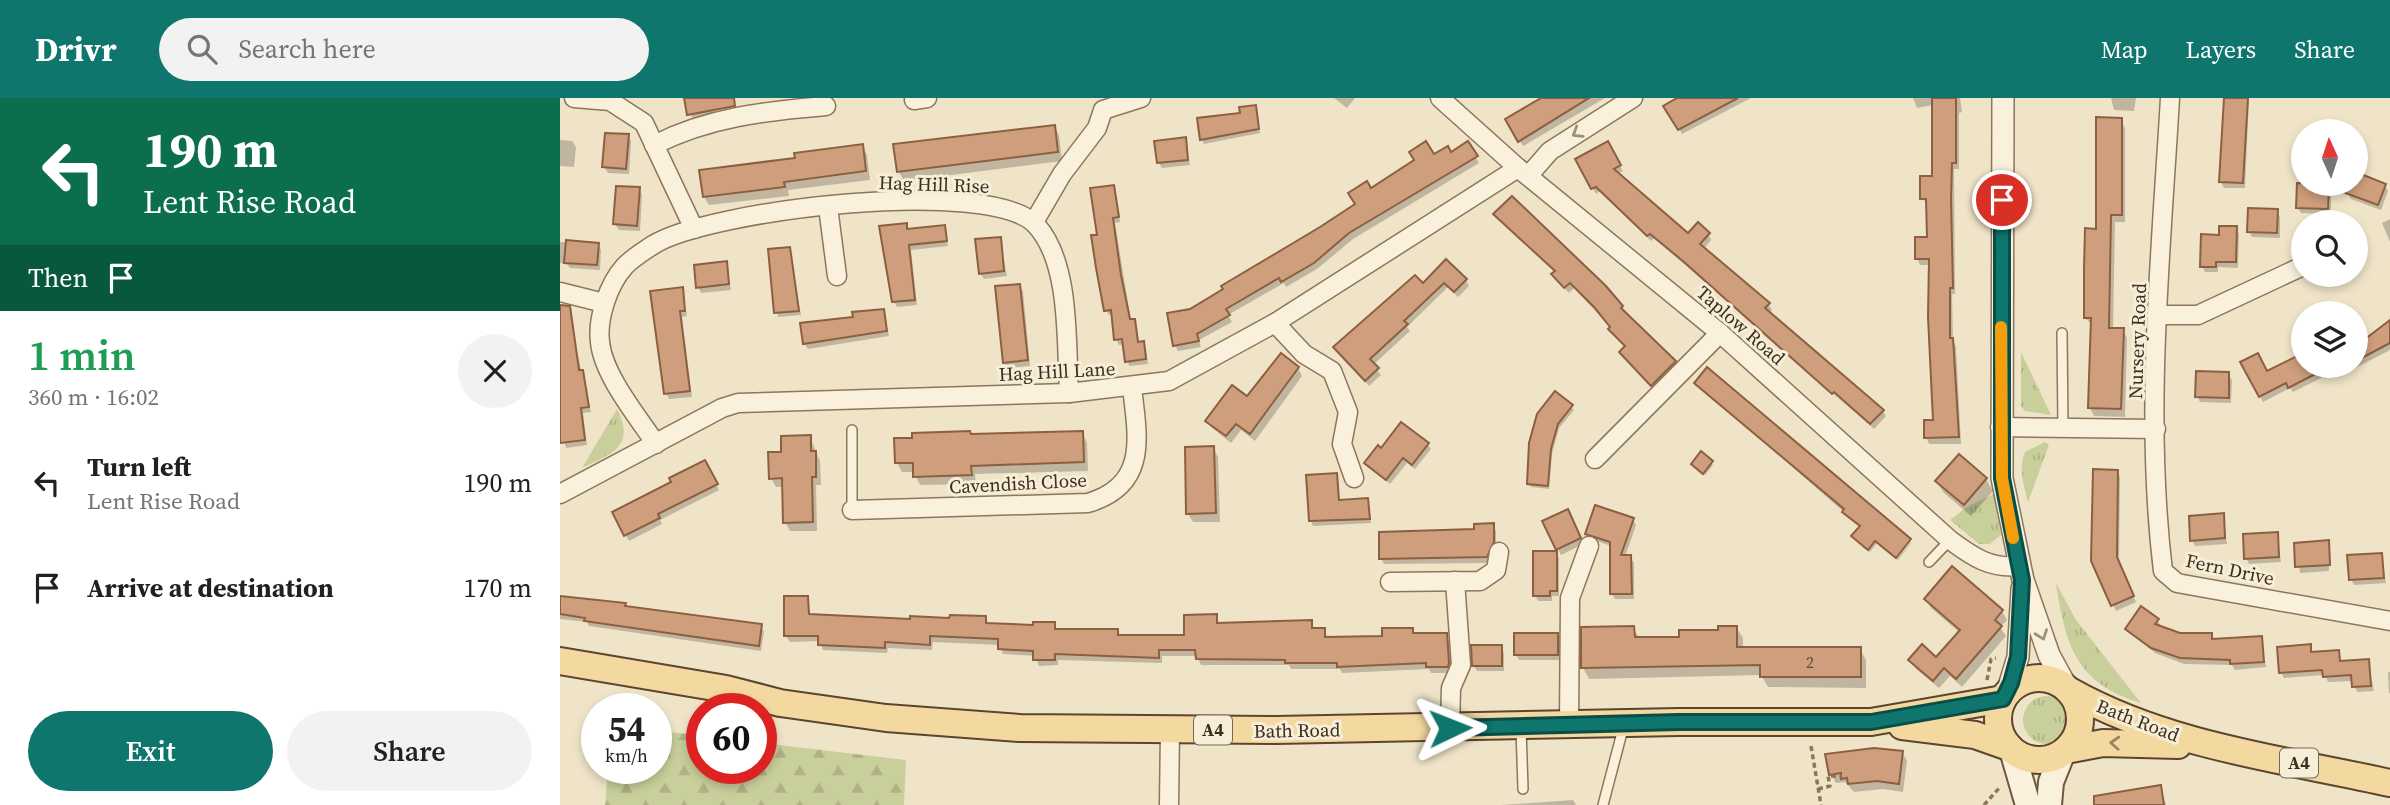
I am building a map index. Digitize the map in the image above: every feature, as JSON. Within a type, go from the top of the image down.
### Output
[{"type":"main road","name":"Bath Road","points":[[560,662],[726,689],[780,703],[886,718],[1020,728],[1170,730],[1871,722],[1975,735],[2011,748]]},
{"type":"main road","points":[[2028,805],[2011,748],[1998,723],[2005,696],[2022,681],[2034,678],[2055,680],[2068,689],[2080,710],[2078,733],[2065,751],[2050,782],[2049,805]]},
{"type":"main road","name":"Bath Road","points":[[2068,689],[2112,713],[2208,745],[2390,783]]},
{"type":"main road","name":"Bath Road","points":[[1871,722],[2005,696]]},
{"type":"main road","name":"Bath Road","points":[[2065,751],[2103,743],[2208,745]]},
{"type":"main road","points":[[2011,748],[2037,760],[2065,751]]},
{"type":"street","points":[[574,98],[610,101],[644,123],[694,229]]},
{"type":"street","points":[[1069,394],[1060,275],[1051,244],[1034,222],[1062,174],[1097,128],[1099,104],[1141,98]]},
{"type":"street","name":"Taplow Road","points":[[1440,98],[1523,172],[1720,333],[1950,540],[1985,564],[2021,573]]},
{"type":"street","name":"Hag Hill Lane","points":[[560,494],[722,408],[738,403],[1069,394],[1132,388],[1169,381],[1275,323],[1523,172],[1550,151],[1633,98]]},
{"type":"street","points":[[2003,98],[2000,427],[2002,478],[2021,573],[2049,654],[2068,689]]},
{"type":"street","name":"Nursery Road","points":[[2156,429],[2158,315],[2170,98]]},
{"type":"street","points":[[654,145],[687,128],[759,105],[826,106]]},
{"type":"street","name":"Hag Hill Rise","points":[[656,444],[613,378],[600,342],[604,303],[623,268],[656,244],[728,219],[887,201],[975,202],[1009,209],[1034,222]]},
{"type":"street","points":[[828,207],[837,276]]},
{"type":"street","points":[[2158,315],[2198,315],[2291,272]]},
{"type":"street","points":[[560,292],[604,303]]},
{"type":"street","points":[[1275,323],[1304,354],[1332,370],[1348,412],[1342,444],[1354,478]]},
{"type":"street","points":[[1595,460],[1720,333]]},
{"type":"street","name":"Cavendish Close","points":[[852,510],[1088,503],[1098,500],[1119,486],[1133,468],[1138,432],[1132,388]]},
{"type":"street","points":[[2000,427],[2156,429]]},
{"type":"street","name":"Fern Drive","points":[[2156,429],[2163,571],[2177,583],[2390,621]]},
{"type":"street","points":[[1569,724],[1570,598],[1589,546]]},
{"type":"street","points":[[1391,582],[1480,581],[1496,570],[1499,552]]},
{"type":"street","points":[[2005,696],[2018,657],[2021,573]]},
{"type":"street","points":[[1450,728],[1451,688],[1461,665],[1455,581]]},
{"type":"street","points":[[1169,805],[1170,730]]},
{"type":"lane","points":[[2062,333],[2063,428]]},
{"type":"lane","points":[[852,430],[852,510]]},
{"type":"lane","points":[[1929,562],[1950,540]]},
{"type":"lane","points":[[1602,805],[1625,723]]},
{"type":"lane","points":[[1521,726],[1523,789]]},
{"type":"path","points":[[1815,741],[1810,753],[1821,805]]},
{"type":"path","points":[[1818,789],[1830,786],[1828,776],[1841,776]]},
{"type":"path","points":[[1984,805],[2007,779]]},
{"type":"green space","points":[[2021,352],[2051,415],[2025,411],[2021,406]]},
{"type":"green space","points":[[617,409],[624,432],[618,447],[582,468]]},
{"type":"green space","points":[[2045,442],[2049,445],[2028,502],[2022,477],[2023,458],[2025,452]]},
{"type":"green space","points":[[1994,494],[2001,535],[1990,544],[1979,544],[1950,520],[1967,507]]},
{"type":"green space","points":[[2056,583],[2076,620],[2141,703],[2102,685],[2088,673],[2078,659],[2064,625]]},
{"type":"green space","points":[[2047,696],[2064,703],[2071,720],[2064,737],[2047,744],[2030,737],[2023,720],[2030,703]]},
{"type":"green space","points":[[672,732],[686,734],[686,784],[777,784],[777,745],[906,760],[904,805],[605,805],[607,784],[672,784]]},
{"type":"building","points":[[684,98],[734,98],[735,106],[687,115]]},
{"type":"building","points":[[1541,98],[1589,98],[1518,142],[1505,119]]},
{"type":"building","points":[[1677,98],[1738,98],[1678,130],[1663,106]]},
{"type":"building","points":[[1932,98],[1956,98],[1956,163],[1952,163],[1951,199],[1953,288],[1950,288],[1950,338],[1953,338],[1959,437],[1924,438],[1924,420],[1933,420],[1928,317],[1929,259],[1915,259],[1915,237],[1927,237],[1926,199],[1920,199],[1920,176],[1932,176]]},
{"type":"building","points":[[2224,98],[2248,98],[2243,183],[2219,182]]},
{"type":"building","points":[[1256,105],[1259,129],[1200,140],[1197,118],[1240,113],[1239,107]]},
{"type":"building","points":[[2096,117],[2122,118],[2122,215],[2111,215],[2109,328],[2124,328],[2121,409],[2088,408],[2091,318],[2084,318],[2085,228],[2096,229]]},
{"type":"building","points":[[1055,125],[1058,152],[897,172],[893,144]]},
{"type":"building","points":[[605,133],[629,134],[626,169],[602,167]]},
{"type":"building","points":[[1186,137],[1188,160],[1157,163],[1154,141]]},
{"type":"building","points":[[1426,141],[1434,154],[1448,146],[1451,152],[1468,141],[1478,156],[1349,233],[1314,263],[1281,282],[1279,278],[1226,309],[1230,315],[1197,334],[1199,341],[1173,346],[1167,313],[1190,309],[1223,289],[1221,286],[1355,204],[1348,193],[1367,181],[1371,188],[1414,160],[1409,152]]},
{"type":"building","points":[[1608,141],[1621,165],[1614,169],[1688,233],[1698,222],[1710,233],[1700,244],[1770,303],[1765,308],[1884,410],[1870,424],[1834,392],[1832,394],[1684,262],[1650,234],[1647,236],[1596,187],[1591,189],[1575,159]]},
{"type":"building","points":[[863,144],[866,171],[784,182],[785,187],[703,197],[699,170],[795,158],[794,153]]},
{"type":"building","points":[[2368,177],[2386,184],[2378,205],[2354,196],[2368,196]]},
{"type":"building","points":[[1114,185],[1119,217],[1113,218],[1121,275],[1130,319],[1135,319],[1138,342],[1144,341],[1146,359],[1125,362],[1122,339],[1114,340],[1111,310],[1104,311],[1091,235],[1097,235],[1090,188]]},
{"type":"building","points":[[616,186],[640,187],[637,226],[613,224]]},
{"type":"building","points":[[1512,196],[1606,286],[1623,306],[1621,308],[1676,361],[1651,386],[1619,352],[1625,346],[1608,329],[1610,327],[1594,307],[1570,283],[1564,288],[1551,274],[1555,271],[1493,214]]},
{"type":"building","points":[[2296,196],[2329,196],[2328,209],[2296,208]]},
{"type":"building","points":[[2248,208],[2278,209],[2277,233],[2247,232]]},
{"type":"building","points":[[907,223],[907,229],[945,225],[947,241],[909,245],[915,300],[892,302],[879,226]]},
{"type":"building","points":[[2219,226],[2237,226],[2236,262],[2216,262],[2216,267],[2200,267],[2201,234],[2219,235]]},
{"type":"building","points":[[1001,237],[1004,271],[979,274],[975,239]]},
{"type":"building","points":[[566,240],[599,243],[597,265],[564,263]]},
{"type":"building","points":[[790,247],[799,311],[774,313],[768,249]]},
{"type":"building","points":[[1446,259],[1467,279],[1454,292],[1444,283],[1404,321],[1408,324],[1370,359],[1379,368],[1365,381],[1333,347],[1415,275],[1423,283]]},
{"type":"building","points":[[727,261],[729,284],[696,288],[694,265]]},
{"type":"building","points":[[1020,284],[1028,360],[1003,363],[995,286]]},
{"type":"building","points":[[683,287],[685,311],[680,311],[690,391],[664,394],[650,291]]},
{"type":"building","points":[[560,305],[570,306],[579,370],[583,370],[589,407],[581,408],[585,440],[560,443]]},
{"type":"building","points":[[884,309],[887,331],[803,344],[800,323],[853,317],[852,312]]},
{"type":"building","points":[[2390,320],[2390,343],[2368,355],[2368,337]]},
{"type":"building","points":[[1281,353],[1299,367],[1250,434],[1236,424],[1226,436],[1205,421],[1232,385],[1247,396]]},
{"type":"building","points":[[2258,353],[2267,371],[2291,359],[2291,378],[2308,378],[2288,388],[2286,383],[2259,397],[2240,362]]},
{"type":"building","points":[[1707,367],[1911,539],[1896,558],[1875,541],[1868,550],[1851,536],[1860,526],[1842,512],[1844,509],[1694,383]]},
{"type":"building","points":[[2196,371],[2229,372],[2229,398],[2195,397]]},
{"type":"building","points":[[1555,391],[1573,405],[1558,424],[1551,449],[1548,486],[1527,484],[1529,443],[1537,414]]},
{"type":"building","points":[[1401,422],[1429,443],[1412,465],[1403,458],[1386,480],[1364,463],[1378,445],[1381,448]]},
{"type":"building","points":[[970,431],[971,434],[1083,431],[1084,462],[971,466],[972,475],[913,477],[913,463],[895,463],[894,438],[912,438],[912,433]]},
{"type":"building","points":[[811,435],[811,451],[816,451],[816,477],[812,477],[813,522],[783,523],[782,478],[769,479],[768,452],[781,452],[781,436]]},
{"type":"building","points":[[1214,446],[1216,513],[1186,514],[1185,447]]},
{"type":"building","points":[[1701,451],[1713,461],[1703,474],[1691,464]]},
{"type":"building","points":[[1959,454],[1987,478],[1964,505],[1935,481]]},
{"type":"building","points":[[705,460],[718,484],[658,514],[660,518],[624,536],[612,512],[671,482],[669,478]]},
{"type":"building","points":[[2093,469],[2118,470],[2117,557],[2134,596],[2111,606],[2091,561]]},
{"type":"building","points":[[1337,473],[1339,500],[1368,498],[1370,519],[1309,521],[1306,475]]},
{"type":"building","points":[[1595,505],[1634,518],[1621,555],[1631,555],[1632,594],[1610,594],[1610,542],[1585,534]]},
{"type":"building","points":[[1568,509],[1581,538],[1556,550],[1542,521]]},
{"type":"building","points":[[2224,513],[2225,538],[2190,541],[2189,516]]},
{"type":"building","points":[[1494,523],[1494,542],[1487,557],[1379,559],[1379,532],[1474,529],[1474,524]]},
{"type":"building","points":[[2278,532],[2279,557],[2244,559],[2243,534]]},
{"type":"building","points":[[2329,540],[2330,565],[2295,567],[2294,543]]},
{"type":"building","points":[[1533,551],[1557,551],[1557,591],[1550,591],[1550,596],[1533,596]]},
{"type":"building","points":[[2382,553],[2384,578],[2349,580],[2347,555]]},
{"type":"building","points":[[1952,566],[2003,610],[1995,620],[2002,626],[1956,679],[1944,668],[1933,681],[1908,660],[1922,644],[1936,657],[1960,630],[1924,599]]},
{"type":"building","points":[[560,596],[626,603],[625,606],[762,624],[759,646],[584,621],[585,618],[560,614]]},
{"type":"building","points":[[784,596],[808,596],[809,614],[910,619],[910,616],[986,616],[986,623],[1033,625],[1033,622],[1055,622],[1055,629],[1118,629],[1118,635],[1184,635],[1184,615],[1217,614],[1217,623],[1312,620],[1312,628],[1325,628],[1325,637],[1382,636],[1382,628],[1413,628],[1413,633],[1447,633],[1449,663],[1448,667],[1426,667],[1426,663],[1337,667],[1337,663],[1285,663],[1285,660],[1196,659],[1195,650],[1159,650],[1159,658],[1055,654],[1055,660],[1033,660],[1033,651],[998,649],[998,639],[930,636],[930,645],[885,642],[885,648],[818,645],[818,636],[784,636]]},
{"type":"building","points":[[2141,606],[2159,619],[2155,624],[2180,633],[2212,633],[2212,639],[2262,636],[2264,662],[2230,664],[2230,660],[2180,658],[2151,648],[2125,629]]},
{"type":"building","points":[[1634,626],[1635,637],[1679,637],[1679,630],[1718,630],[1718,626],[1737,626],[1737,647],[1861,647],[1861,677],[1760,677],[1760,665],[1581,668],[1581,627]]},
{"type":"building","points":[[1514,633],[1558,633],[1558,655],[1514,655]]},
{"type":"building","points":[[2311,644],[2311,652],[2339,650],[2340,661],[2369,659],[2371,686],[2352,687],[2351,675],[2323,677],[2322,670],[2279,673],[2277,647]]},
{"type":"building","points":[[1471,645],[1502,645],[1502,666],[1472,666]]},
{"type":"building","points":[[1874,748],[1903,751],[1899,784],[1877,781],[1848,784],[1847,778],[1841,779],[1841,773],[1829,775],[1825,754]]},
{"type":"building","points":[[2161,785],[2164,805],[2094,805],[2094,796]]},
{"type":"slow traffic","points":[[2001,327],[2002,478],[2013,538]]},
{"type":"route","points":[[1450,728],[1679,722],[1871,722],[2003,699],[2015,672],[2018,657],[2022,580],[2002,478],[2002,200]]}]
